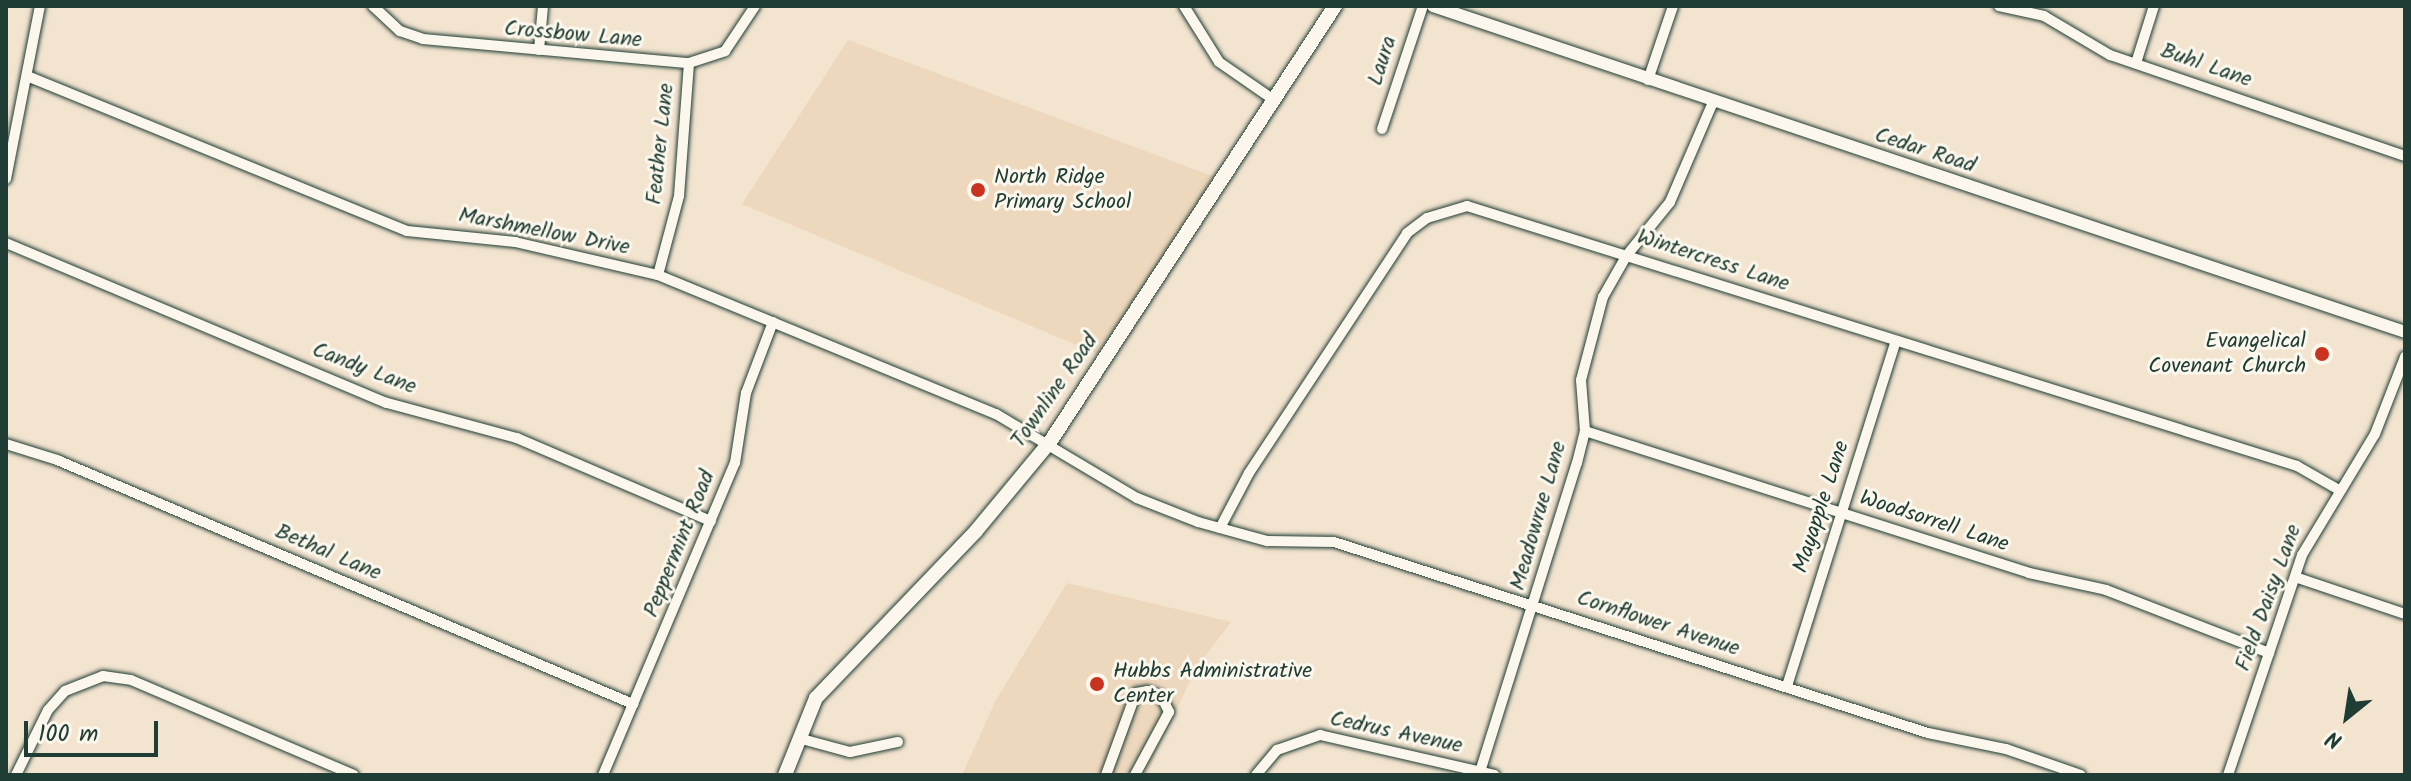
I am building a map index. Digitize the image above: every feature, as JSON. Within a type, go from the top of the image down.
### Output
[{"type":"main road","name":"Townline Road","points":[[785,775],[816,698],[846,660],[976,531],[1050,442],[1335,6]]},
{"type":"street","points":[[6,179],[40,6]]},
{"type":"street","name":"Crossbow Lane","points":[[373,6],[400,31],[423,39],[689,63],[725,51],[755,6]]},
{"type":"street","points":[[539,50],[543,6]]},
{"type":"street","points":[[1184,6],[1219,62],[1274,100]]},
{"type":"street","name":"Laura","points":[[1382,129],[1423,6]]},
{"type":"street","name":"Cedar Road","points":[[1433,6],[2405,332]]},
{"type":"street","points":[[1648,80],[1673,6]]},
{"type":"street","name":"Buhl Lane","points":[[1999,6],[2044,16],[2095,49],[2405,156]]},
{"type":"street","points":[[2136,63],[2154,6]]},
{"type":"street","name":"Feather Lane","points":[[658,275],[679,196],[689,63]]},
{"type":"street","name":"Marshmellow Drive","points":[[27,76],[407,231],[515,242],[658,275],[996,414],[1050,442],[1154,507],[1220,528]]},
{"type":"street","name":"Meadowrue Lane","points":[[1480,773],[1585,431],[1581,380],[1603,297],[1627,255],[1670,202],[1713,102]]},
{"type":"street","name":"Wintercress Lane","points":[[1220,528],[1249,473],[1407,233],[1427,218],[1467,206],[1490,209],[1896,341],[2297,466],[2339,490]]},
{"type":"street","name":"Candy Lane","points":[[6,243],[387,403],[517,438],[711,521]]},
{"type":"street","name":"Peppermint Road","points":[[603,775],[735,463],[746,393],[773,322]]},
{"type":"street","name":"Mayapple Lane","points":[[1787,686],[1896,341]]},
{"type":"street","name":"Field Daisy Lane","points":[[2228,775],[2314,529],[2375,434],[2405,357]]},
{"type":"street","name":"Woodsorrell Lane","points":[[1585,431],[2029,573],[2106,590],[2269,653]]},
{"type":"street","name":"Bethal Lane","points":[[6,444],[57,460],[633,704]]},
{"type":"street","name":"Cornflower Avenue","points":[[1220,528],[1267,541],[1334,542],[1928,733],[2081,775]]},
{"type":"street","points":[[2295,577],[2405,614]]},
{"type":"street","points":[[16,775],[48,710],[65,691],[103,676],[131,680],[354,775]]},
{"type":"street","points":[[1106,775],[1136,693],[1147,691],[1161,696],[1169,712],[1135,775]]},
{"type":"street","name":"Cedrus Avenue","points":[[1256,775],[1277,750],[1320,735],[1494,775]]},
{"type":"street","points":[[798,738],[850,752],[898,742]]},
{"type":"shaded area","name":"North Ridge Primary School","points":[[848,40],[1215,177],[1098,354],[742,204]]},
{"type":"shaded area","name":"Hubbs Administrative Center","points":[[1067,583],[1231,622],[1196,668],[1146,775],[962,775],[996,700]]},
{"type":"place","name":"North Ridge Primary School","points":[[978,190]]},
{"type":"place","name":"Evangelical Covenant Church","points":[[2322,354]]},
{"type":"place","name":"Hubbs Administrative Center","points":[[1097,684]]}]
